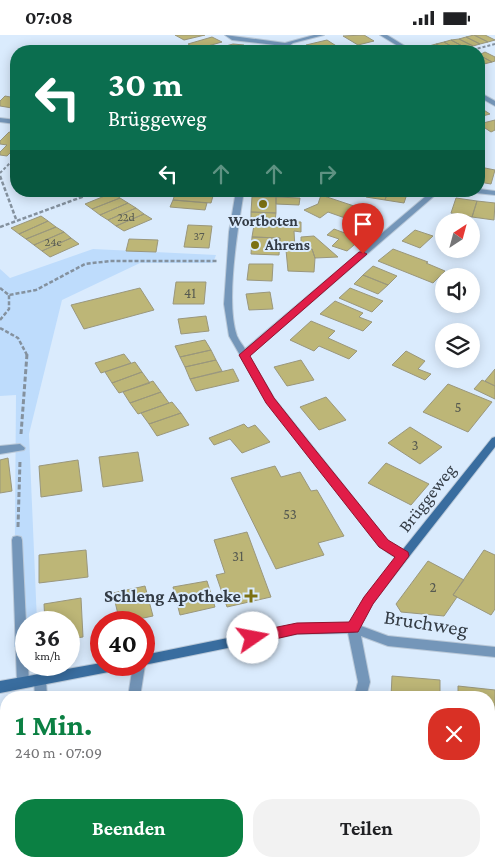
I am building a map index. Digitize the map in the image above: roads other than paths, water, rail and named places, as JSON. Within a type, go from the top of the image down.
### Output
[{"type":"street","points":[[228,35],[232,38],[269,45]]},
{"type":"street","points":[[293,45],[321,35]]},
{"type":"street","points":[[384,35],[400,45]]},
{"type":"street","points":[[239,197],[231,261],[228,304],[233,336],[270,400],[384,543],[403,556]]},
{"type":"street","points":[[244,355],[430,197]]},
{"type":"street","name":"Brüggeweg","points":[[353,628],[368,601],[495,440]]},
{"type":"street","points":[[0,450],[20,448]]},
{"type":"street","points":[[17,539],[23,683]]},
{"type":"street","points":[[155,658],[297,629],[353,628],[364,683],[362,691]]},
{"type":"street","name":"Bruchweg","points":[[353,628],[388,641],[495,652]]},
{"type":"street","points":[[0,687],[90,671]]},
{"type":"street","points":[[135,691],[137,676]]},
{"type":"street","points":[[40,680],[41,691]]},
{"type":"place","name":"Wortboten","points":[[263,204]]},
{"type":"place","name":"Ahrens","points":[[255,245]]},
{"type":"place","name":"Schleng Apotheke","points":[[251,596]]}]
